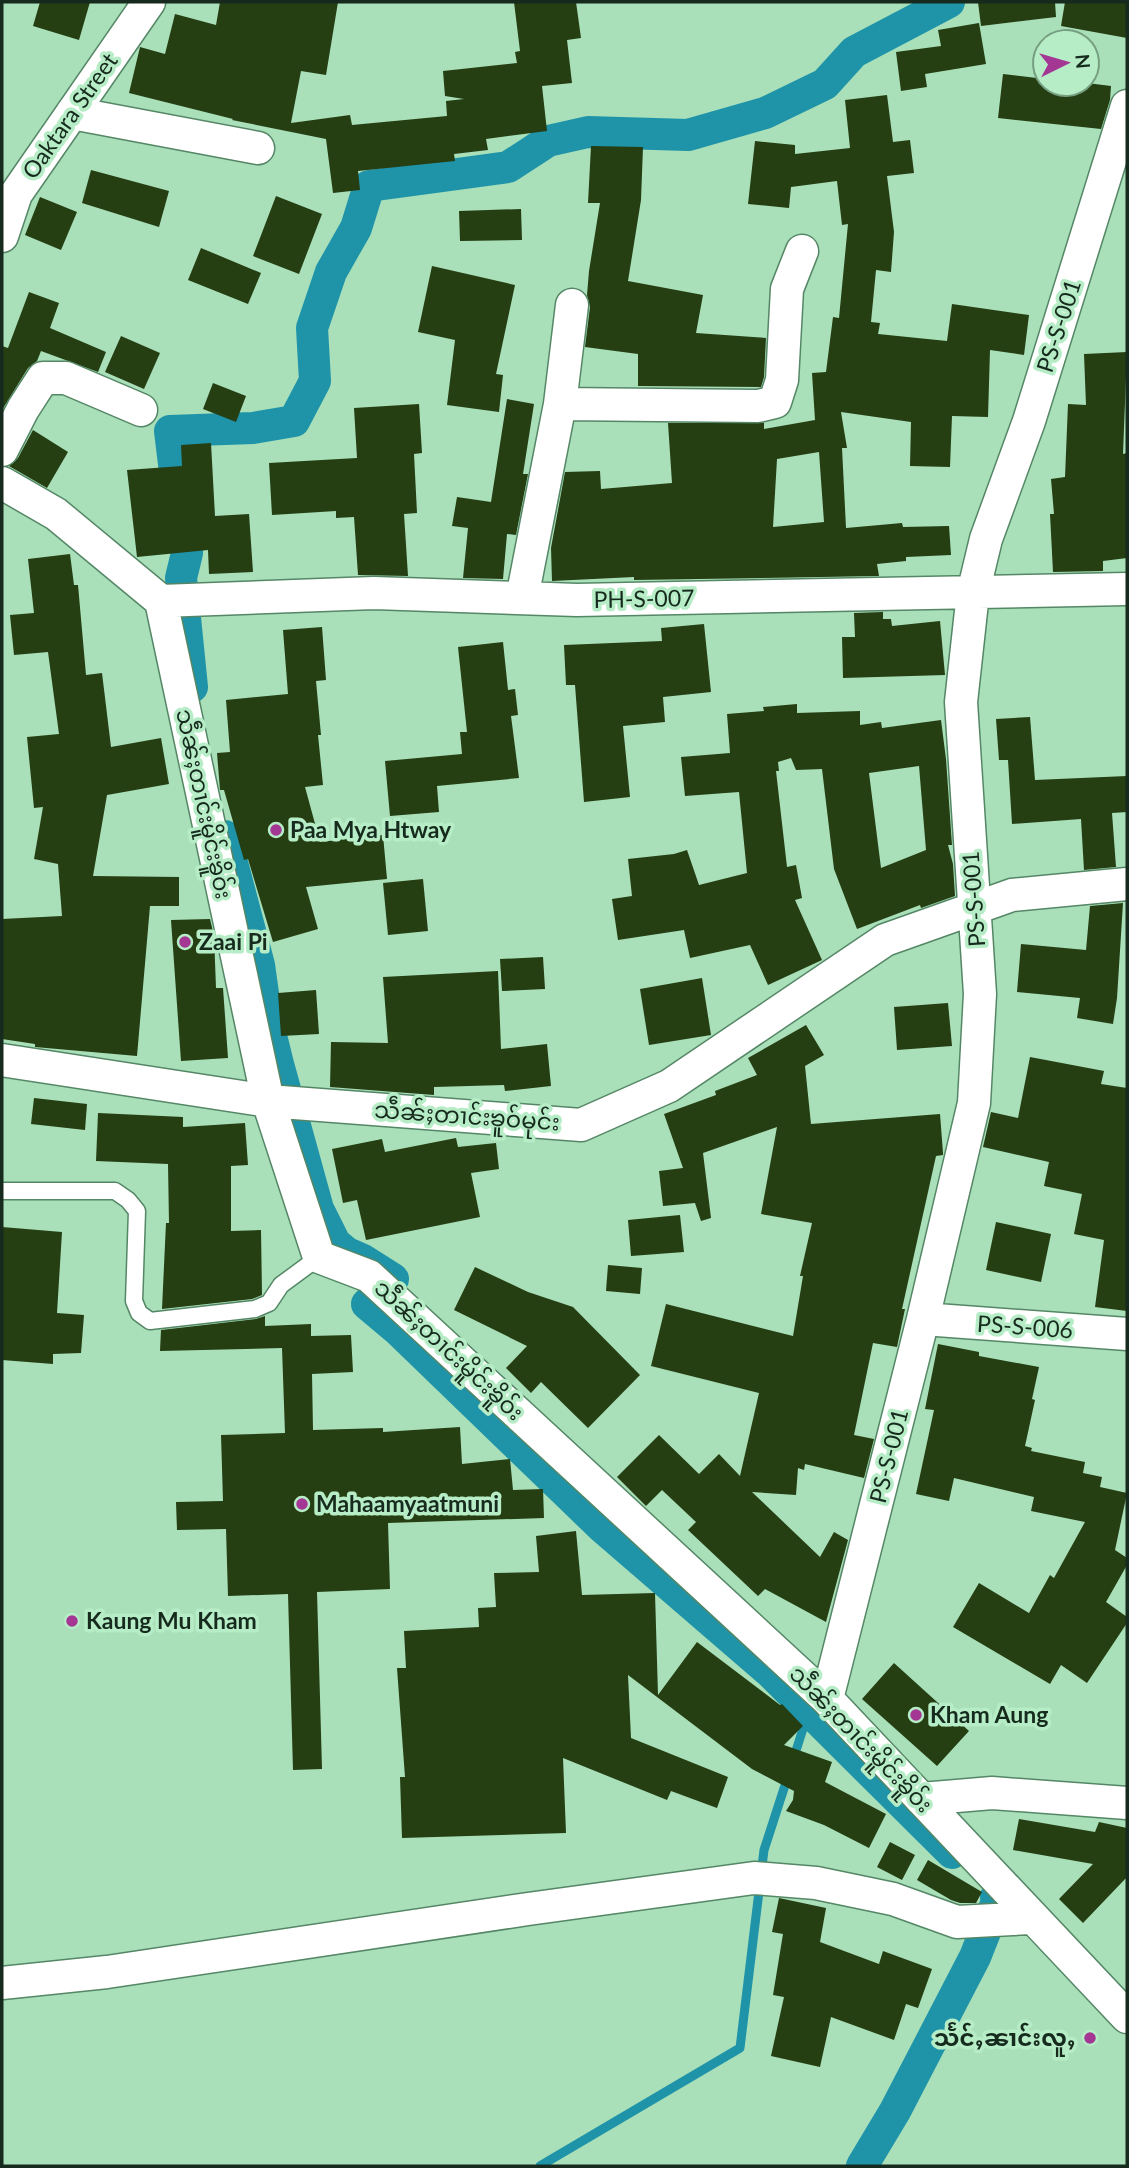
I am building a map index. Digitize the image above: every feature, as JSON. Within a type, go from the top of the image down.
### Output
[{"type":"street","name":"Oaktara Street","points":[[2,236],[16,194],[149,2]]},
{"type":"street","name":"PS-S-001","points":[[827,1699],[923,1319],[974,1102],[980,994],[961,702],[973,593],[986,539],[1120,152],[1127,106]]},
{"type":"street","points":[[72,113],[258,148]]},
{"type":"street","points":[[560,404],[758,406],[775,402],[782,380],[787,289],[802,251]]},
{"type":"street","points":[[522,598],[560,404],[572,305]]},
{"type":"street","points":[[2,450],[43,378],[66,378],[141,410]]},
{"type":"street","points":[[2,483],[56,514],[177,600]]},
{"type":"street","name":"PH-S-007","points":[[177,600],[374,593],[578,600],[1127,589]]},
{"type":"street","name":"သဵၼ်ႈတၢင်းမိူင်းၶိူဝ်း","points":[[177,600],[319,1257],[369,1276],[827,1699],[921,1799],[1017,1919],[1127,2017]]},
{"type":"street","name":"သဵၼ်ႈတၢင်းၶူဝ်မုင်း","points":[[2,1060],[285,1102],[581,1125],[669,1086],[886,940],[1012,895],[1127,884]]},
{"type":"street","name":"PS-S-006","points":[[923,1319],[1127,1334]]},
{"type":"street","points":[[921,1799],[992,1793],[1127,1803]]},
{"type":"street","points":[[2,1983],[107,1972],[528,1909],[762,1878],[829,1886],[892,1899],[957,1922],[1017,1919]]},
{"type":"lane","points":[[2,1191],[115,1191],[128,1200],[137,1212],[134,1301],[139,1313],[150,1321],[255,1308],[269,1303],[281,1285],[319,1257]]},
{"type":"building","points":[[40,2],[90,2],[79,40],[33,26]]},
{"type":"building","points":[[220,2],[338,2],[326,75],[301,71],[291,123],[350,115],[352,125],[447,116],[446,101],[464,99],[445,96],[443,71],[517,63],[515,52],[520,51],[514,2],[576,2],[581,38],[567,40],[572,83],[542,86],[547,131],[486,139],[488,150],[454,154],[455,161],[358,171],[360,190],[333,193],[326,139],[232,120],[129,93],[140,47],[165,54],[175,14],[216,25]]},
{"type":"building","points":[[978,2],[1055,2],[1056,17],[981,26]]},
{"type":"building","points":[[1065,2],[1127,2],[1127,38],[1101,33],[1101,28],[1061,26]]},
{"type":"building","points":[[979,23],[986,64],[925,74],[927,87],[901,91],[896,52],[941,46],[938,30]]},
{"type":"building","points":[[1003,74],[1031,77],[1031,98],[1101,98],[1101,85],[1111,86],[1110,100],[1101,129],[998,118]]},
{"type":"building","points":[[887,95],[893,142],[910,140],[914,173],[887,176],[894,232],[891,272],[876,270],[871,322],[880,323],[878,334],[947,341],[952,304],[1029,315],[1024,355],[990,350],[988,417],[952,416],[950,467],[910,466],[911,422],[841,412],[847,448],[842,448],[846,528],[902,523],[903,527],[949,526],[951,555],[906,557],[906,561],[877,564],[879,576],[634,580],[634,577],[552,581],[551,548],[565,472],[600,471],[601,489],[672,483],[668,423],[764,423],[764,429],[815,420],[812,373],[826,372],[833,317],[839,318],[848,224],[842,225],[837,181],[791,187],[789,208],[748,204],[755,141],[795,145],[795,154],[850,148],[845,100]],"holes":[[[819,452],[824,522],[773,527],[777,459]]]},
{"type":"building","points":[[591,146],[643,147],[641,200],[628,281],[703,295],[696,333],[766,338],[761,387],[638,386],[638,354],[585,347],[590,307],[587,295],[589,271],[600,203],[588,203]]},
{"type":"building","points":[[91,170],[169,191],[159,227],[82,203]]},
{"type":"building","points":[[276,196],[322,214],[299,274],[253,256]]},
{"type":"building","points":[[40,197],[77,212],[61,250],[25,235]]},
{"type":"building","points":[[521,209],[522,240],[460,241],[459,211]]},
{"type":"building","points":[[201,248],[261,273],[248,304],[188,280]]},
{"type":"building","points":[[432,266],[515,285],[496,374],[503,375],[499,412],[447,405],[455,340],[418,332]]},
{"type":"building","points":[[29,292],[59,303],[50,328],[106,352],[98,372],[41,351],[37,361],[28,368],[2,410],[2,346],[8,348]]},
{"type":"building","points":[[121,336],[160,353],[144,389],[105,372]]},
{"type":"building","points":[[1127,352],[1123,454],[1127,453],[1127,558],[1103,561],[1103,571],[1053,572],[1050,514],[1054,514],[1051,479],[1065,477],[1068,404],[1086,405],[1084,354]]},
{"type":"building","points":[[213,383],[246,396],[236,422],[203,409]]},
{"type":"building","points":[[507,399],[534,404],[523,474],[528,474],[516,535],[507,534],[503,579],[463,578],[468,528],[452,526],[457,497],[491,502]]},
{"type":"building","points":[[419,404],[422,453],[414,454],[417,513],[404,514],[408,576],[358,575],[354,517],[336,518],[336,511],[272,515],[269,463],[357,458],[354,408]]},
{"type":"building","points":[[33,430],[68,452],[47,488],[9,466],[18,458]]},
{"type":"building","points":[[211,443],[215,516],[249,514],[253,572],[209,574],[208,550],[137,557],[127,470],[182,466],[181,445]]},
{"type":"building","points":[[70,554],[74,585],[78,585],[86,675],[102,673],[111,747],[161,738],[169,784],[107,795],[93,876],[179,877],[179,906],[150,906],[137,1056],[35,1047],[35,1044],[2,1039],[2,919],[62,916],[58,864],[34,859],[43,807],[34,808],[27,737],[59,734],[48,652],[14,655],[10,615],[34,613],[28,559]]},
{"type":"building","points":[[883,612],[883,619],[891,619],[892,626],[940,621],[945,675],[843,678],[842,637],[855,637],[854,613]]},
{"type":"building","points":[[704,624],[711,692],[663,697],[665,722],[623,726],[630,797],[584,802],[575,685],[566,685],[564,645],[662,641],[661,628]]},
{"type":"building","points":[[322,627],[326,680],[316,681],[323,785],[305,787],[320,842],[383,835],[387,879],[306,887],[318,929],[273,942],[248,859],[244,860],[224,790],[220,790],[217,753],[230,752],[226,700],[288,694],[283,630]]},
{"type":"building","points":[[503,642],[508,690],[515,689],[518,715],[511,716],[519,778],[437,786],[439,812],[390,816],[385,761],[462,754],[460,732],[467,732],[458,647]]},
{"type":"building","points":[[797,704],[797,713],[860,711],[860,725],[881,722],[882,728],[941,720],[952,845],[948,845],[953,864],[955,896],[921,908],[920,905],[857,929],[834,869],[822,769],[796,770],[791,758],[778,762],[779,771],[776,771],[787,867],[796,865],[802,898],[795,900],[822,960],[768,985],[750,945],[690,958],[684,930],[618,940],[612,899],[632,896],[628,859],[687,850],[699,885],[747,873],[739,792],[685,796],[681,757],[730,753],[727,714],[764,711],[763,707]],"holes":[[[919,766],[926,850],[881,868],[869,773]]]},
{"type":"building","points":[[1030,717],[1035,780],[1127,776],[1127,812],[1112,813],[1116,867],[1084,870],[1081,819],[1012,824],[1008,760],[999,760],[996,719]]},
{"type":"building","points":[[423,879],[428,931],[388,935],[383,883]]},
{"type":"building","points":[[1123,903],[1113,1024],[1077,1018],[1080,998],[1017,992],[1021,944],[1086,950],[1090,906]]},
{"type":"building","points":[[210,919],[214,936],[216,988],[223,988],[228,1058],[181,1061],[171,920]]},
{"type":"building","points":[[543,957],[545,989],[502,991],[500,959]]},
{"type":"building","points":[[498,971],[501,1049],[547,1044],[551,1086],[505,1091],[504,1085],[434,1087],[434,1095],[330,1087],[331,1042],[388,1043],[383,977]]},
{"type":"building","points":[[702,978],[711,1035],[649,1045],[640,989]]},
{"type":"building","points":[[316,990],[319,1034],[281,1036],[278,993]]},
{"type":"building","points":[[948,1003],[952,1046],[897,1050],[894,1007]]},
{"type":"building","points":[[806,1025],[824,1055],[805,1066],[811,1124],[940,1114],[943,1153],[936,1156],[902,1309],[905,1309],[897,1347],[873,1343],[854,1435],[874,1439],[864,1478],[805,1464],[804,1470],[798,1468],[796,1495],[752,1492],[820,1557],[834,1532],[848,1540],[826,1622],[765,1589],[758,1596],[688,1530],[696,1522],[662,1490],[646,1506],[617,1477],[659,1435],[699,1474],[719,1454],[740,1476],[759,1393],[651,1366],[666,1304],[793,1336],[803,1276],[800,1276],[812,1223],[761,1214],[777,1127],[703,1153],[711,1218],[701,1221],[695,1203],[663,1206],[659,1171],[683,1168],[664,1114],[716,1095],[715,1091],[757,1075],[748,1058]]},
{"type":"building","points":[[1030,1057],[1104,1071],[1101,1084],[1127,1088],[1127,1311],[1095,1307],[1104,1240],[1074,1234],[1082,1194],[1044,1186],[1049,1162],[983,1147],[991,1112],[1018,1118]]},
{"type":"building","points":[[34,1098],[87,1104],[85,1130],[31,1124]]},
{"type":"building","points":[[98,1113],[183,1117],[183,1127],[245,1123],[248,1165],[231,1166],[231,1231],[261,1230],[262,1295],[252,1299],[162,1309],[166,1223],[169,1223],[168,1164],[96,1161]]},
{"type":"building","points":[[456,1138],[458,1147],[496,1143],[499,1169],[471,1173],[480,1217],[366,1240],[357,1200],[343,1203],[332,1149],[382,1139],[385,1152]]},
{"type":"building","points":[[680,1215],[684,1252],[631,1256],[628,1220]]},
{"type":"building","points":[[996,1222],[1051,1234],[1041,1282],[986,1270]]},
{"type":"building","points":[[2,1227],[62,1232],[57,1313],[84,1315],[81,1353],[53,1354],[53,1364],[2,1360]]},
{"type":"building","points":[[608,1265],[642,1268],[640,1294],[606,1291]]},
{"type":"building","points":[[475,1267],[528,1292],[573,1307],[640,1375],[588,1428],[541,1382],[531,1393],[506,1368],[527,1346],[454,1310]]},
{"type":"building","points":[[265,1316],[265,1326],[311,1324],[311,1336],[351,1335],[353,1372],[312,1374],[313,1430],[383,1428],[383,1432],[460,1427],[462,1464],[510,1459],[513,1490],[543,1489],[544,1518],[388,1523],[390,1589],[317,1592],[322,1769],[293,1770],[288,1594],[228,1596],[226,1529],[177,1530],[176,1502],[223,1501],[221,1435],[285,1433],[282,1348],[160,1351],[161,1330]]},
{"type":"building","points":[[938,1344],[979,1352],[979,1356],[1039,1367],[1025,1446],[1032,1448],[1031,1451],[1085,1462],[1083,1473],[1102,1477],[1100,1487],[1127,1493],[1115,1550],[1127,1558],[1127,1565],[1106,1602],[1127,1617],[1127,1623],[1087,1683],[1061,1665],[1050,1684],[953,1627],[979,1583],[1029,1613],[1050,1575],[1054,1578],[1085,1522],[1031,1511],[1034,1497],[954,1478],[949,1501],[916,1494],[934,1410],[925,1409]]},
{"type":"building","points":[[576,1531],[582,1595],[655,1593],[658,1695],[697,1642],[782,1704],[803,1726],[784,1745],[832,1762],[825,1782],[886,1814],[869,1848],[824,1825],[786,1811],[793,1800],[794,1791],[752,1769],[628,1675],[631,1738],[728,1777],[717,1808],[671,1791],[667,1800],[563,1758],[566,1833],[402,1838],[400,1777],[405,1777],[397,1668],[406,1668],[404,1631],[479,1627],[478,1608],[496,1607],[494,1573],[539,1572],[536,1536]]},
{"type":"building","name":"Kham Aung","points":[[894,1663],[969,1731],[937,1766],[862,1699]]},
{"type":"building","points":[[1019,1819],[1095,1832],[1099,1822],[1127,1828],[1127,1877],[1083,1923],[1059,1899],[1093,1864],[1013,1850]]},
{"type":"building","points":[[890,1842],[915,1855],[902,1880],[877,1867]]},
{"type":"building","points":[[928,1860],[982,1892],[976,1903],[951,1900],[917,1880]]},
{"type":"building","points":[[779,1898],[826,1908],[820,1942],[879,1964],[883,1951],[932,1969],[918,2008],[906,2004],[894,2040],[831,2017],[820,2067],[771,2056],[784,1997],[773,1995],[783,1934],[772,1932]]},
{"type":"waterway","points":[[192,687],[181,578],[187,553],[188,524],[184,496],[175,472],[170,431],[253,428],[294,421],[315,381],[312,328],[331,272],[356,228],[369,186],[508,167],[548,141],[588,132],[688,135],[765,113],[825,84],[854,52],[949,2]]},
{"type":"waterway","points":[[225,836],[259,965],[266,1015],[278,1064],[318,1209],[335,1243],[347,1253],[393,1279],[367,1304],[398,1330],[603,1528],[771,1673],[952,1853]]},
{"type":"waterway","points":[[793,1760],[809,1710]]},
{"type":"waterway","points":[[540,2166],[740,2048],[764,1850],[788,1776]]},
{"type":"waterway","points":[[862,2166],[895,2111],[975,1957],[998,1899],[996,1897]]},
{"type":"place","name":"Paa Mya Htway","points":[[276,830]]},
{"type":"place","name":"Zaai Pi","points":[[185,942]]},
{"type":"place","name":"Mahaamyaatmuni","points":[[302,1504]]},
{"type":"place","name":"Kaung Mu Kham","points":[[72,1621]]},
{"type":"place","name":"Kham Aung","points":[[916,1715]]},
{"type":"place","name":"သႅင်ႇၼၢင်းလူႇ","points":[[1090,2038]]}]
